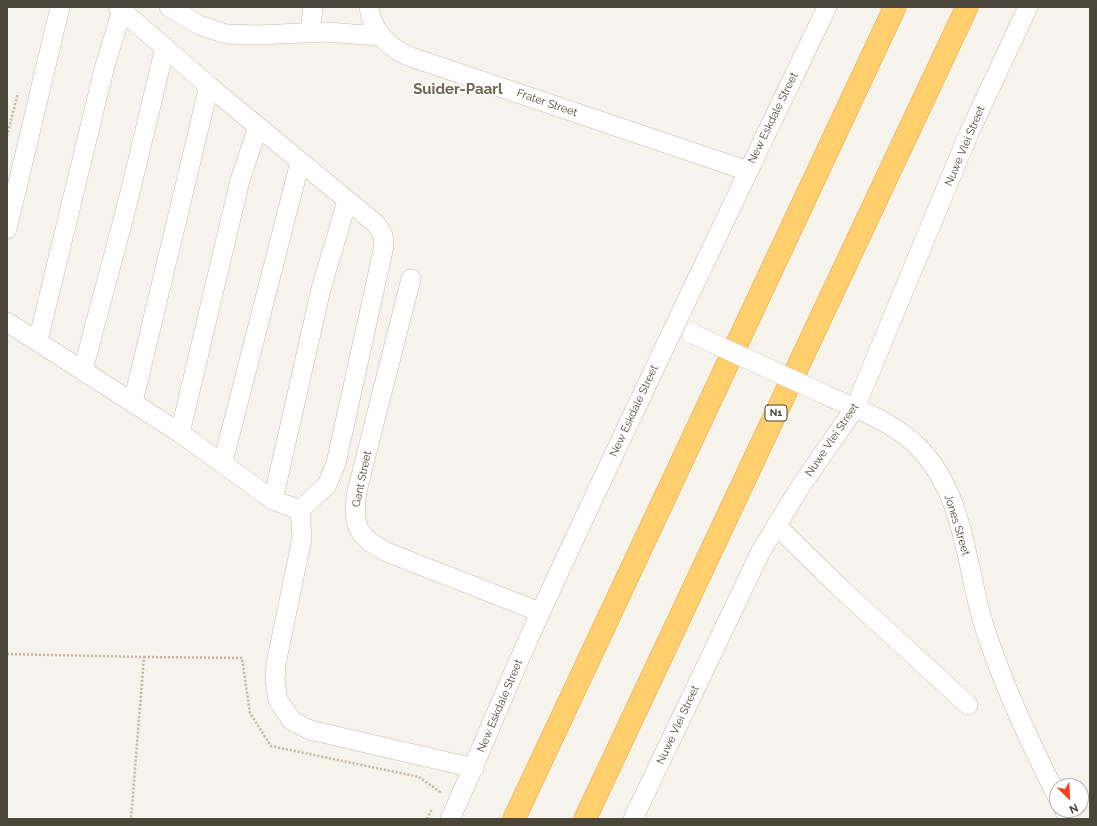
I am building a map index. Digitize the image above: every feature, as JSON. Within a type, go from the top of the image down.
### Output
[{"type":"highway","points":[[514,819],[895,7]]},
{"type":"highway","name":"N1","points":[[585,819],[967,7]]},
{"type":"street","points":[[7,228],[60,7]]},
{"type":"street","points":[[169,7],[199,25],[226,34],[257,35],[341,32],[380,36]]},
{"type":"street","points":[[310,32],[313,7]]},
{"type":"street","name":"Frater Street","points":[[369,7],[373,22],[380,36],[394,50],[748,171]]},
{"type":"street","name":"New Eskdale Street","points":[[450,819],[474,768],[540,612],[674,326],[827,7]]},
{"type":"street","name":"Nuwe Vlei Street","points":[[633,819],[750,572],[776,525],[855,408],[969,133],[1028,7]]},
{"type":"street","points":[[38,341],[120,8],[209,86],[378,227],[383,235],[384,246],[336,464],[327,485],[300,510]]},
{"type":"street","points":[[84,370],[127,205],[165,47]]},
{"type":"street","points":[[133,402],[209,86]]},
{"type":"street","points":[[180,433],[240,180],[258,127]]},
{"type":"street","points":[[222,462],[300,162]]},
{"type":"street","points":[[273,500],[321,289],[347,201]]},
{"type":"street","name":"Gant Street","points":[[411,279],[357,491],[354,510],[356,526],[361,535],[372,544],[389,553],[540,612]]},
{"type":"street","points":[[7,322],[180,433],[273,500],[300,510]]},
{"type":"street","name":"Jones Street","points":[[674,326],[855,408],[899,432],[921,450],[941,476],[956,512],[984,625],[994,655],[1016,710],[1049,779]]},
{"type":"street","points":[[300,510],[302,538],[276,664],[275,680],[278,700],[292,721],[310,730],[474,768]]},
{"type":"street","points":[[776,525],[837,585],[968,705]]},
{"type":"path","points":[[7,654],[144,657],[131,819]]},
{"type":"district","name":"Suider-Paarl","points":[[458,89]]}]
